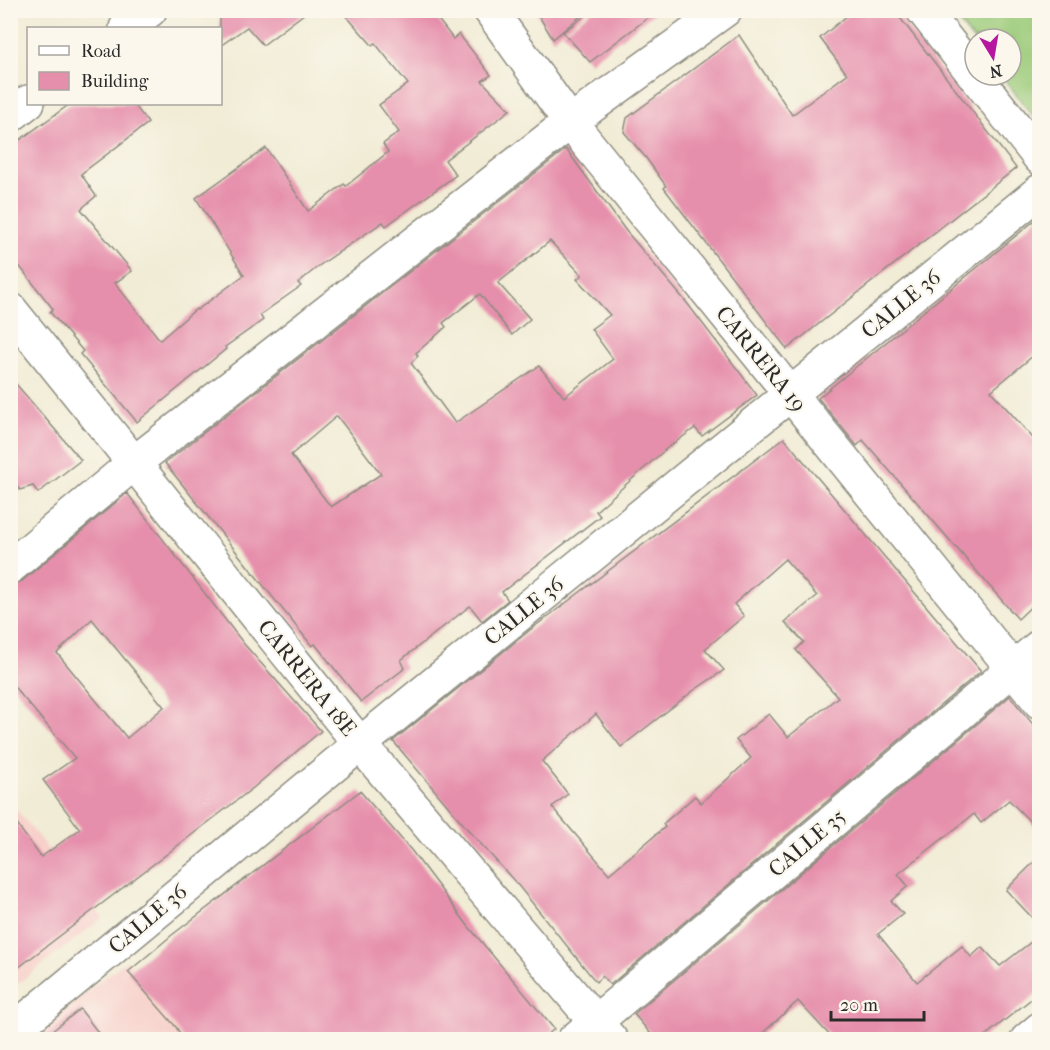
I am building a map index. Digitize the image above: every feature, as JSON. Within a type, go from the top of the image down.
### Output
[{"type":"street","points":[[127,27],[150,10]]},
{"type":"street","name":"CARRERA 19","points":[[490,10],[570,122],[1040,702]]},
{"type":"street","points":[[10,567],[134,463],[570,122],[725,10]]},
{"type":"street","points":[[923,10],[1040,158]]},
{"type":"street","points":[[10,116],[27,103]]},
{"type":"street","name":"CALLE 36","points":[[10,1033],[360,744],[1040,191]]},
{"type":"street","name":"CARRERA 18E","points":[[10,309],[594,1034]]},
{"type":"street","name":"CALLE 35","points":[[594,1034],[1040,645]]},
{"type":"street","points":[[1027,1040],[1040,1029]]},
{"type":"shaded area","points":[[11,803],[103,918],[11,989]]},
{"type":"shaded area","points":[[127,960],[191,1039],[25,1040]]},
{"type":"green space","points":[[950,11],[1039,11],[1039,124],[1010,87],[1023,87],[1023,27],[963,27]]},
{"type":"building","points":[[220,10],[309,10],[263,45],[247,27],[222,45],[222,27],[220,27]]},
{"type":"building","points":[[341,10],[431,10],[453,39],[459,34],[491,75],[482,81],[510,110],[445,160],[456,175],[386,226],[383,222],[320,265],[298,283],[301,286],[260,315],[263,320],[225,347],[226,349],[137,422],[80,354],[83,351],[50,312],[53,309],[10,254],[10,147],[69,105],[135,105],[148,123],[81,174],[96,196],[81,209],[132,271],[115,283],[160,340],[196,309],[244,275],[196,198],[266,148],[308,211],[344,184],[346,186],[388,152],[383,144],[399,132],[379,105],[408,84],[375,43],[372,45]]},
{"type":"building","points":[[535,10],[588,10],[553,39]]},
{"type":"building","points":[[593,10],[658,10],[590,62],[563,32]]},
{"type":"building","points":[[854,10],[894,10],[1016,168],[787,349],[664,188],[666,186],[646,158],[624,132],[627,118],[739,35],[792,115],[847,74],[820,38]]},
{"type":"building","points":[[566,149],[626,231],[687,303],[757,395],[702,436],[695,428],[666,449],[596,511],[600,516],[502,592],[508,600],[482,621],[470,606],[401,660],[405,668],[361,702],[315,644],[312,646],[165,463]],"holes":[[[550,241],[582,275],[577,279],[610,315],[591,329],[613,359],[564,397],[539,366],[455,423],[411,363],[418,356],[416,353],[446,327],[443,323],[480,294],[512,335],[530,319],[498,283]],[[337,416],[381,474],[331,507],[291,455]]]},
{"type":"building","points":[[1040,216],[1040,350],[991,391],[1040,446],[1040,598],[1018,619],[863,440],[857,446],[818,398]]},
{"type":"building","points":[[10,377],[81,460],[38,493],[33,486],[20,490],[10,478]]},
{"type":"building","points":[[784,438],[981,671],[610,985],[602,976],[596,982],[517,884],[393,741],[530,630]],"holes":[[[785,559],[817,596],[785,622],[804,642],[796,650],[838,697],[788,737],[769,714],[736,740],[751,758],[701,803],[695,796],[663,824],[665,827],[609,874],[552,807],[568,794],[542,761],[596,714],[621,747],[724,670],[705,649],[744,616],[734,604]]]},
{"type":"building","points":[[127,493],[244,644],[321,731],[253,788],[10,974],[10,815],[41,857],[80,829],[43,780],[75,758],[10,682],[10,585],[22,581]],"holes":[[[92,619],[164,707],[127,738],[57,653]]]},
{"type":"building","points":[[1010,696],[1040,733],[1040,832],[1009,800],[981,823],[974,814],[898,874],[908,886],[891,901],[903,914],[878,934],[917,982],[962,946],[971,957],[982,947],[1000,966],[1040,935],[1040,992],[980,1040],[834,1040],[798,1001],[755,1040],[656,1040],[634,1014]]},
{"type":"building","points":[[360,791],[411,850],[469,927],[554,1029],[542,1040],[184,1040],[176,1027],[128,972],[172,935]]},
{"type":"building","points":[[1040,856],[1040,926],[1006,890]]},
{"type":"building","points":[[80,1009],[104,1040],[41,1040]]}]
